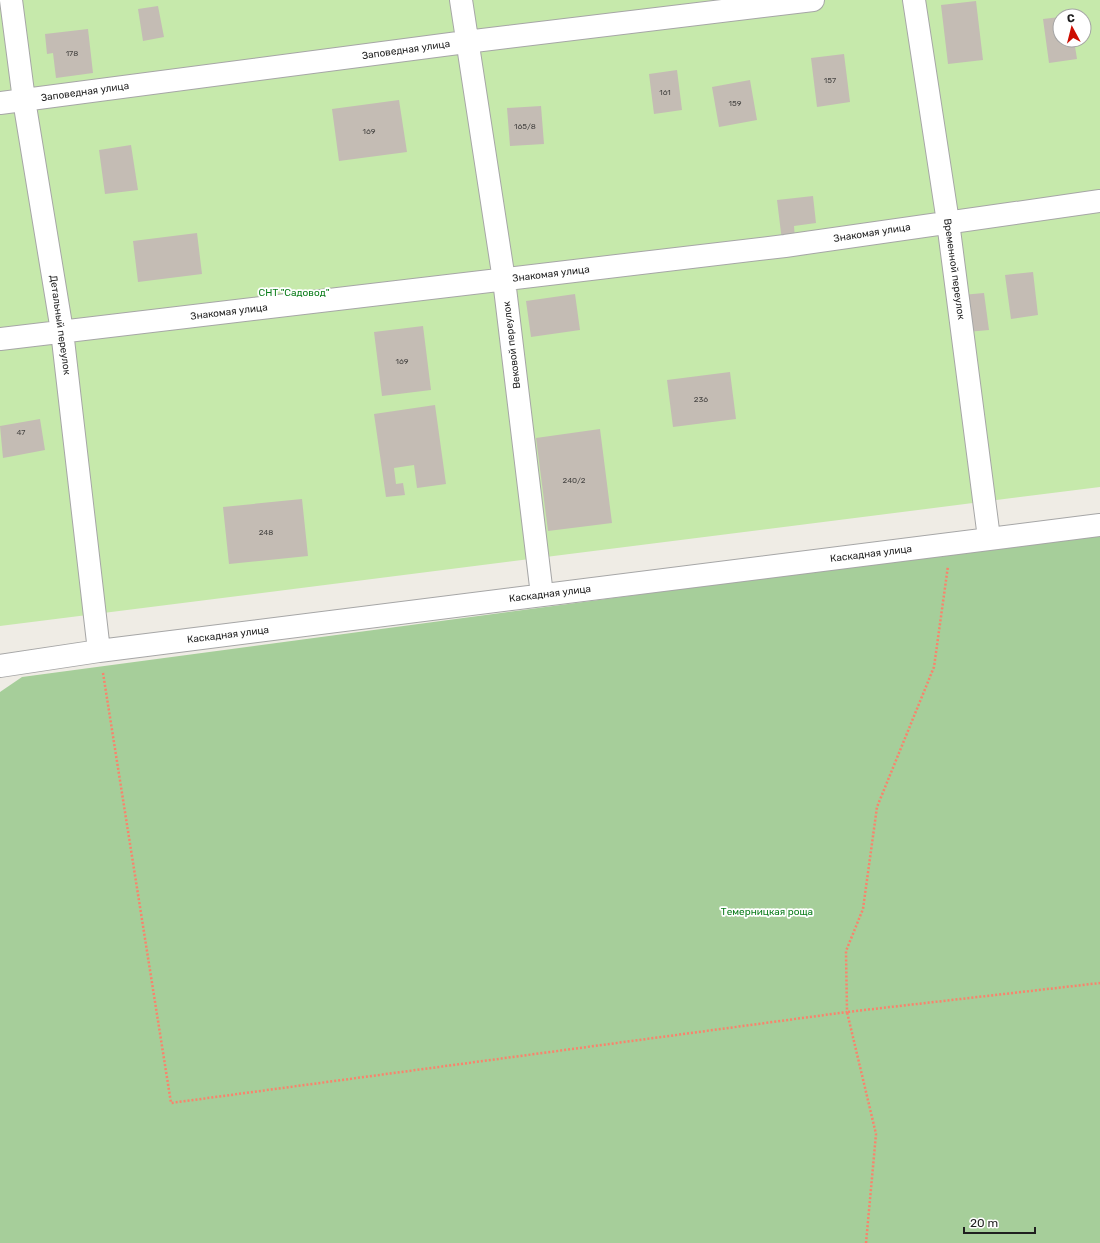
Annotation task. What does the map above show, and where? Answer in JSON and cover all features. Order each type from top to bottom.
[{"type":"street","name":"Детальный переулок","points":[[11,0],[24,100],[62,331],[99,651]]},
{"type":"street","name":"Вековой переулок","points":[[462,0],[466,42],[504,280],[542,595]]},
{"type":"street","name":"Заповедная улица","points":[[0,103],[466,42],[813,0]]},
{"type":"street","name":"Временной переулок","points":[[914,0],[948,222],[989,538]]},
{"type":"street","name":"Знакомая улица","points":[[0,339],[785,246],[1100,201]]},
{"type":"street","name":"Каскадная улица","points":[[0,666],[99,651],[1100,524]]},
{"type":"path","points":[[866,1243],[876,1134],[848,1012],[846,951],[863,909],[877,807],[934,667],[952,543]]},
{"type":"path","points":[[99,651],[171,1103],[848,1012],[1100,983]]},
{"type":"green space","name":"СНТ \"Садовод\"","points":[[0,0],[1100,0],[1100,487],[0,626]]},
{"type":"green space","name":"Темерницкая роща","points":[[1100,533],[1100,1243],[0,1243],[0,692],[22,677]]},
{"type":"building","points":[[976,1],[983,60],[948,64],[941,5]]},
{"type":"building","points":[[158,6],[164,37],[143,41],[138,9]]},
{"type":"building","points":[[1052,18],[1052,48],[1075,48],[1077,59],[1049,63],[1043,19]]},
{"type":"building","points":[[88,29],[93,73],[56,78],[53,53],[47,54],[45,34]]},
{"type":"building","points":[[844,54],[850,102],[817,107],[811,58]]},
{"type":"building","points":[[677,70],[682,110],[654,114],[649,74]]},
{"type":"building","points":[[750,80],[757,120],[719,127],[712,87]]},
{"type":"building","points":[[399,100],[407,152],[339,161],[332,109]]},
{"type":"building","points":[[541,106],[544,144],[510,146],[507,108]]},
{"type":"building","points":[[131,145],[138,190],[105,194],[99,150]]},
{"type":"building","points":[[813,196],[816,223],[794,226],[795,239],[782,241],[777,200]]},
{"type":"building","points":[[197,233],[202,274],[138,282],[133,241]]},
{"type":"building","points":[[1033,272],[1038,315],[1011,319],[1005,275]]},
{"type":"building","points":[[984,293],[989,330],[967,332],[962,295]]},
{"type":"building","points":[[575,294],[580,330],[531,337],[526,301]]},
{"type":"building","points":[[423,326],[431,390],[382,396],[374,332]]},
{"type":"building","points":[[730,372],[736,419],[673,427],[667,380]]},
{"type":"building","points":[[435,405],[446,484],[417,488],[414,465],[394,468],[396,484],[403,483],[405,495],[386,497],[374,414]]},
{"type":"building","points":[[40,419],[45,450],[3,458],[0,426]]},
{"type":"building","points":[[600,429],[612,523],[548,531],[536,438]]},
{"type":"building","points":[[302,499],[308,556],[229,564],[223,507]]}]
